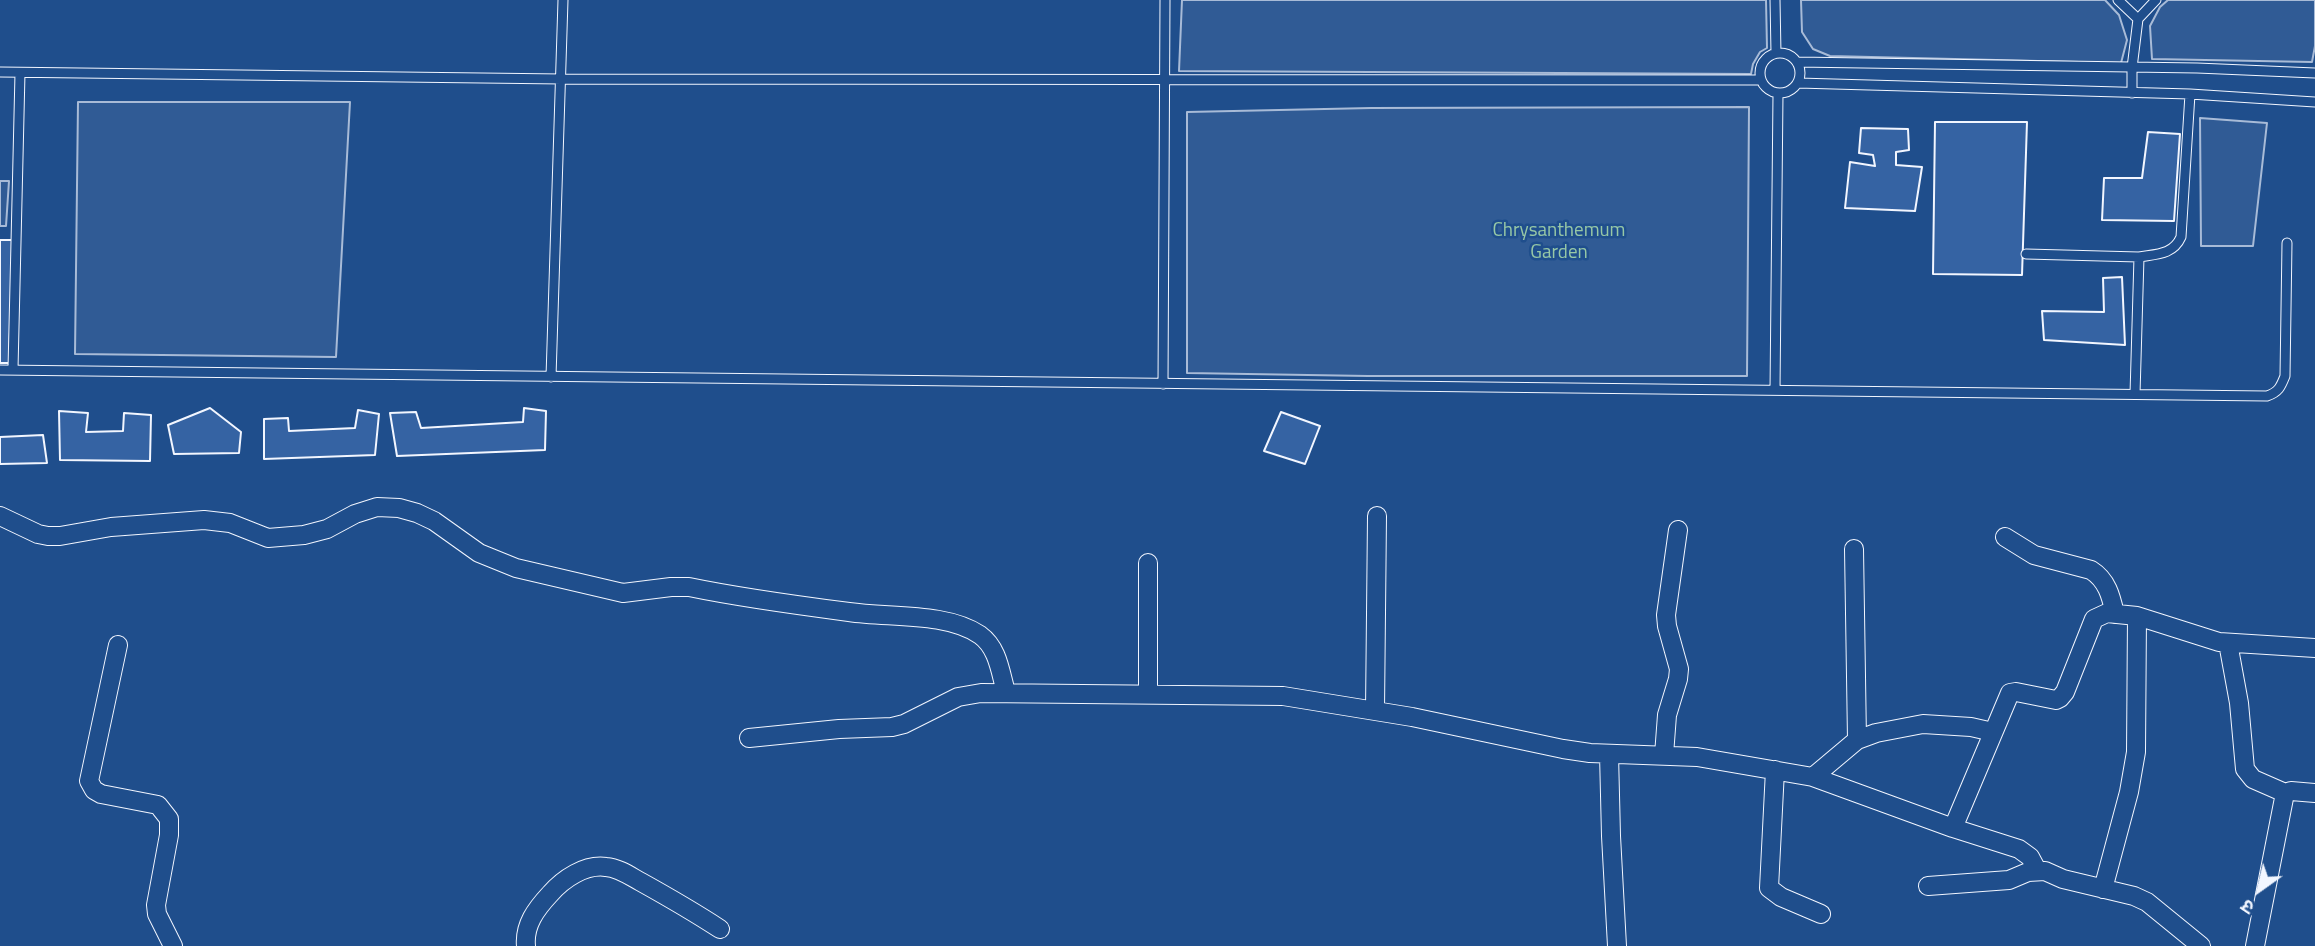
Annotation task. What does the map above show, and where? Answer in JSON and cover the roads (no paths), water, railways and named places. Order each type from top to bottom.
[{"type":"street","points":[[0,516],[48,536],[111,527],[204,520],[230,523],[268,538],[304,535],[327,529],[355,514],[377,508],[399,508],[434,521],[479,553],[516,569],[623,593],[689,587],[850,612],[947,621],[964,626],[994,647],[1006,692]]},
{"type":"street","points":[[1375,710],[1377,516]]},
{"type":"street","points":[[1664,755],[1667,715],[1679,669],[1667,625],[1678,530]]},
{"type":"street","points":[[2005,537],[2034,555],[2098,574],[2108,588],[2115,614]]},
{"type":"street","points":[[1854,550],[1857,740]]},
{"type":"street","points":[[1147,563],[1148,694]]},
{"type":"street","points":[[1953,828],[2010,693],[2056,700],[2063,696],[2094,619],[2099,615],[2137,616],[2204,639],[2228,643],[2315,648]]},
{"type":"street","points":[[2103,889],[2129,792],[2136,752],[2137,616]]},
{"type":"street","points":[[2228,643],[2239,703],[2245,769],[2253,779],[2285,793]]},
{"type":"street","points":[[118,645],[89,781],[94,790],[101,794],[158,805],[169,819],[169,835],[156,905],[157,914],[173,946]]},
{"type":"street","points":[[749,738],[892,727],[904,724],[958,697],[1006,692],[1283,696],[1375,710],[1563,749],[1609,754],[1697,757],[1813,776],[2025,852],[2037,870]]},
{"type":"street","points":[[1813,776],[1857,740],[1876,733],[1923,724],[1972,727],[1993,732]]},
{"type":"street","points":[[1609,754],[1617,946]]},
{"type":"street","points":[[1775,770],[1769,888],[1781,897],[1821,914]]},
{"type":"street","points":[[2285,793],[2291,790],[2315,793]]},
{"type":"street","points":[[2255,946],[2285,793]]},
{"type":"street","points":[[526,946],[527,929],[540,904],[572,875],[591,868],[605,867],[621,871],[684,905],[720,929]]},
{"type":"street","points":[[1927,886],[2009,880],[2037,870],[2134,896],[2147,902],[2202,946]]},
{"type":"lane","points":[[551,377],[563,0]]},
{"type":"lane","points":[[1163,384],[1165,0]]},
{"type":"lane","points":[[1775,0],[1776,53]]},
{"type":"lane","points":[[2118,0],[2138,19]]},
{"type":"lane","points":[[2132,93],[2138,19],[2156,0]]},
{"type":"lane","points":[[1797,62],[1800,74],[1798,83],[1790,91],[1778,94],[1766,88],[1760,80],[1762,63],[1776,53],[1786,54],[1797,62],[2315,73]]},
{"type":"lane","points":[[0,72],[562,79],[1760,80]]},
{"type":"lane","points":[[13,369],[20,73]]},
{"type":"lane","points":[[1798,83],[2190,94],[2315,102]]},
{"type":"lane","points":[[1775,390],[1778,94]]},
{"type":"lane","points":[[2026,254],[2139,257],[2167,252],[2178,243],[2181,237],[2190,94]]},
{"type":"lane","points":[[0,370],[2257,396],[2276,393],[2285,376],[2287,243]]},
{"type":"lane","points":[[2135,394],[2139,257]]},
{"type":"park label","name":"Chrysanthemum Garden","points":[[1559,242]]}]
